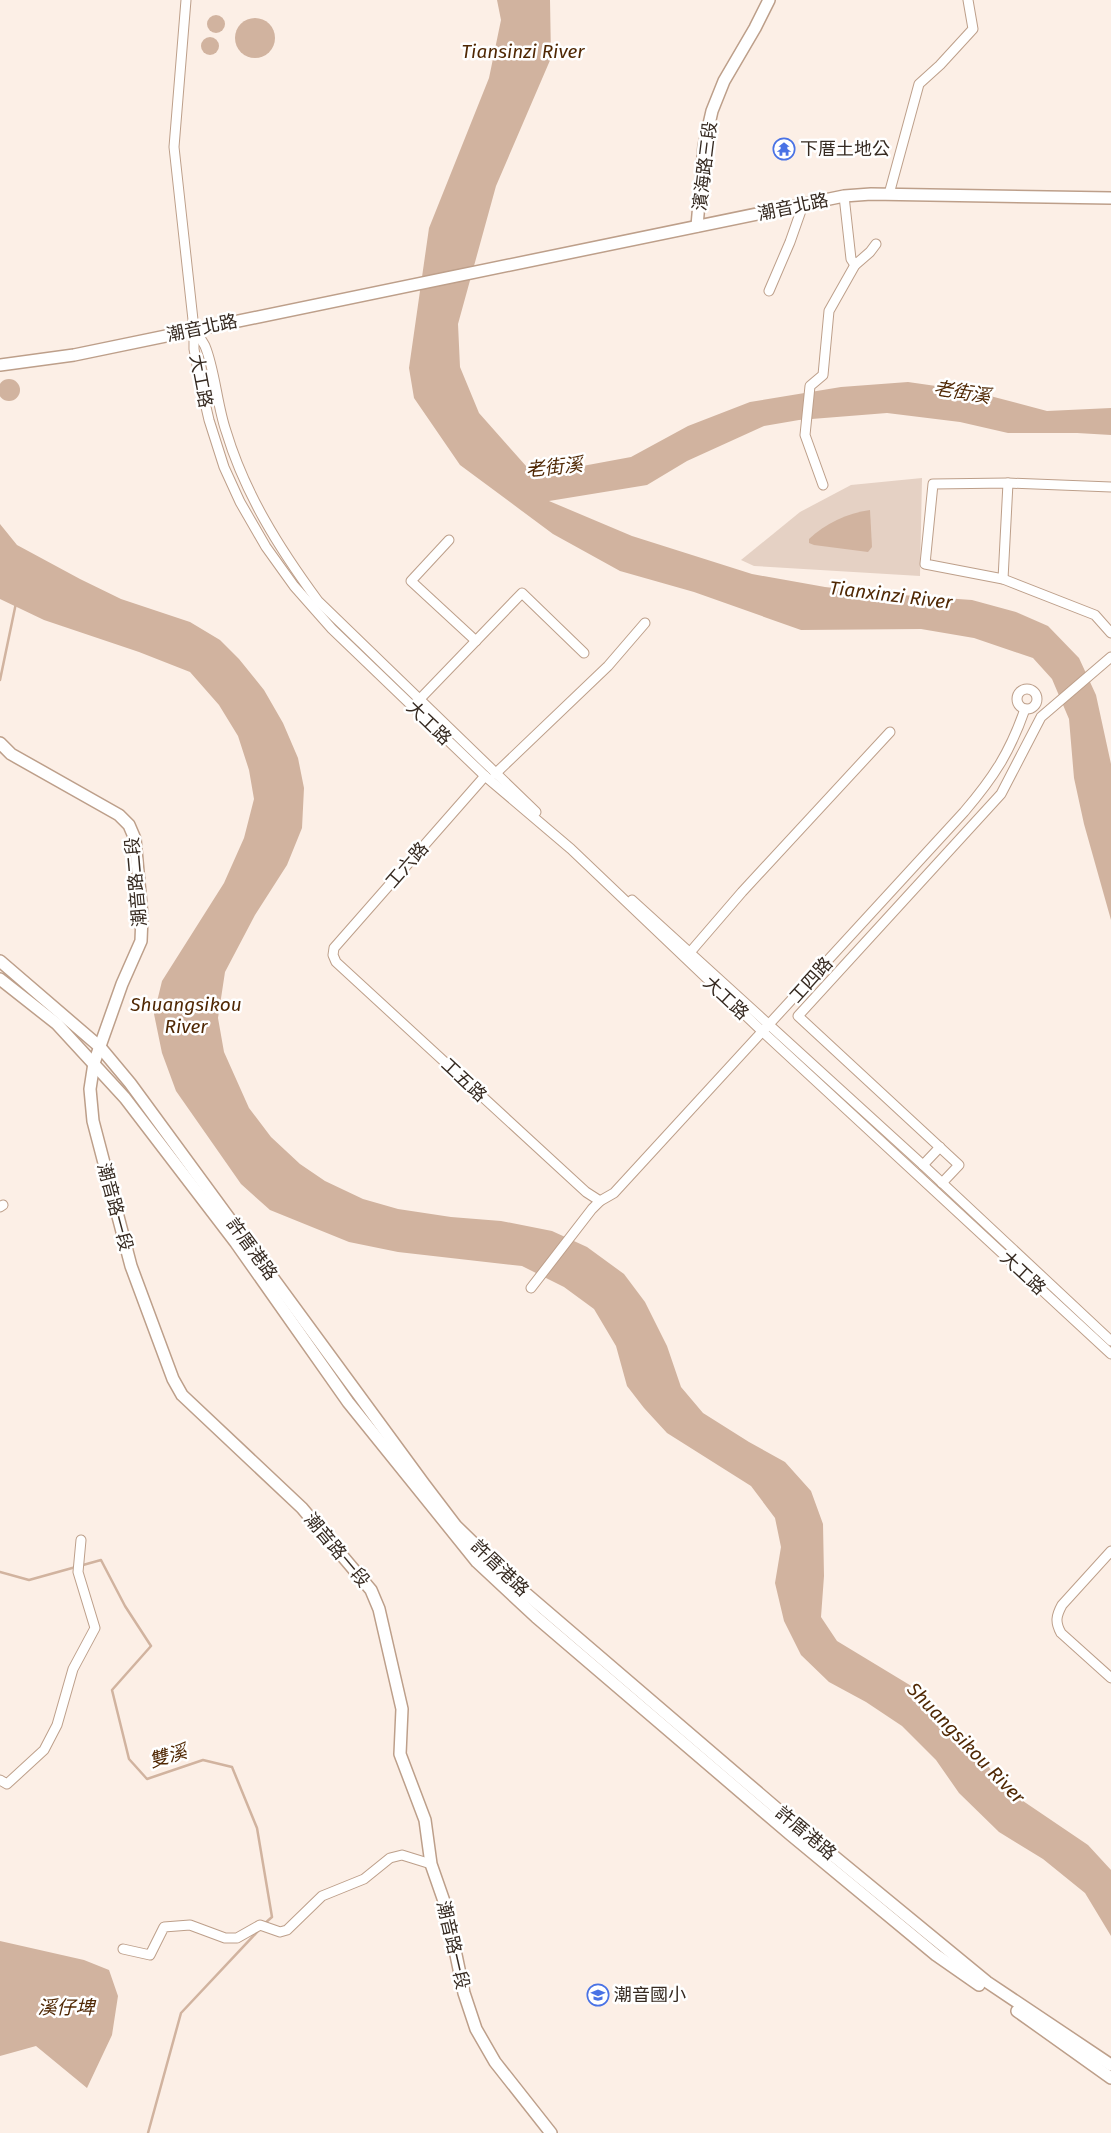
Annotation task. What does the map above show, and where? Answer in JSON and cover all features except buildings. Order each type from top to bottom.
[{"type":"street","points":[[186,0],[174,147],[194,329]]},
{"type":"street","name":"濱海路三段","points":[[698,226],[704,146],[712,111],[724,81],[756,28],[769,0]]},
{"type":"street","points":[[889,194],[919,84],[940,65],[973,29],[968,0]]},
{"type":"street","name":"潮音北路","points":[[0,365],[74,355],[844,196],[889,194],[1111,198]]},
{"type":"street","points":[[844,196],[852,259],[855,265]]},
{"type":"street","points":[[769,291],[790,242],[803,205]]},
{"type":"street","points":[[823,485],[805,435],[810,386],[823,375],[829,311],[855,265],[876,244]]},
{"type":"street","name":"大工路","points":[[194,329],[204,345],[225,429],[241,476],[276,541],[318,601],[495,774],[687,956]]},
{"type":"street","name":"大工路","points":[[194,329],[194,348],[209,420],[224,467],[240,502],[266,547],[294,586],[332,629],[485,776],[571,849],[687,956],[1111,1354]]},
{"type":"street","points":[[1003,579],[1008,483]]},
{"type":"street","points":[[1111,487],[1008,483],[933,484],[925,564],[1003,579],[1096,615],[1111,633]]},
{"type":"street","points":[[449,540],[411,581],[476,641]]},
{"type":"street","points":[[413,707],[522,593],[584,652]]},
{"type":"street","points":[[495,774],[608,666],[645,623]]},
{"type":"street","points":[[942,1183],[959,1165],[798,1016],[1001,794],[1041,717],[1111,658]]},
{"type":"street","name":"工四路","points":[[533,1286],[600,1201],[614,1193],[990,782],[1017,731],[1025,709]]},
{"type":"street","points":[[687,956],[742,892],[890,732]]},
{"type":"street","name":"潮音路二段","points":[[0,743],[11,754],[119,815],[129,824],[135,839],[142,916],[141,941],[122,984],[97,1055]]},
{"type":"street","name":"工六路","points":[[333,955],[334,948],[485,776]]},
{"type":"street","name":"工五路","points":[[333,955],[336,962],[586,1192],[600,1201]]},
{"type":"street","name":"許厝港路","points":[[0,962],[97,1055],[125,1098],[230,1235],[348,1402],[439,1510],[477,1562],[529,1611],[708,1758],[936,1955],[1111,2065]]},
{"type":"street","name":"許厝港路","points":[[0,978],[130,1083],[424,1484],[439,1510]]},
{"type":"street","name":"大工路","points":[[766,1029],[923,1165],[1111,1341]]},
{"type":"street","name":"潮音路一段","points":[[97,1055],[90,1088],[92,1121],[131,1266],[174,1379],[182,1395],[302,1508],[371,1590],[379,1610],[402,1709],[400,1754],[425,1820],[431,1864],[446,1907],[464,1993],[476,2029],[495,2062],[550,2133]]},
{"type":"street","points":[[923,1165],[940,1148]]},
{"type":"street","points":[[0,1780],[6,1784],[44,1750],[58,1725],[73,1669],[95,1628],[78,1572],[81,1540]]},
{"type":"street","points":[[1111,1551],[1062,1605],[1057,1615],[1056,1624],[1061,1634],[1111,1678]]},
{"type":"street","points":[[123,1949],[150,1955],[164,1927],[190,1924],[225,1938],[237,1938],[260,1924],[280,1932],[287,1930],[322,1896],[364,1879],[390,1858],[402,1855],[431,1864]]},
{"type":"street","name":"許厝港路","points":[[1003,1997],[1111,2078]]},
{"type":"shaded area","points":[[922,478],[920,576],[754,566],[741,560],[800,512],[851,485]]},
{"type":"water","points":[[497,0],[550,0],[551,58],[496,186],[458,324],[460,367],[479,413],[534,475],[631,457],[688,426],[750,402],[841,387],[908,382],[971,391],[1047,411],[1111,408],[1111,435],[1008,433],[960,422],[887,413],[799,420],[764,426],[687,461],[647,485],[549,501],[632,536],[752,574],[825,587],[972,600],[1016,612],[1048,626],[1079,658],[1096,695],[1111,764],[1111,920],[1084,824],[1074,778],[1069,719],[1052,679],[1033,658],[974,638],[921,629],[801,630],[694,592],[620,571],[553,534],[460,465],[414,398],[409,368],[429,228],[489,78],[501,20]]},
{"type":"water","points":[[212,15],[220,15],[225,20],[223,31],[212,33],[207,28],[207,20]]},
{"type":"water","points":[[251,18],[259,18],[266,21],[272,27],[275,38],[272,49],[266,55],[259,58],[251,58],[244,55],[238,49],[235,42],[235,34],[238,27],[244,21]]},
{"type":"water","points":[[206,37],[214,37],[219,42],[217,53],[206,55],[201,50],[201,42]]},
{"type":"water","points":[[9,379],[19,386],[20,390],[13,400],[9,401],[-1,394],[-2,390],[5,380]]},
{"type":"water","points":[[870,510],[872,547],[868,552],[809,543],[809,539],[829,524],[853,514]]},
{"type":"water","name":"Shuangsikou River","points":[[0,524],[17,545],[80,579],[121,599],[190,622],[220,640],[239,659],[264,690],[283,723],[298,758],[304,788],[302,828],[287,865],[255,915],[225,972],[218,1018],[224,1052],[249,1108],[271,1137],[300,1164],[325,1181],[363,1199],[398,1209],[451,1217],[501,1221],[552,1231],[587,1247],[624,1274],[645,1302],[667,1346],[681,1387],[703,1413],[785,1462],[811,1491],[823,1524],[824,1576],[821,1617],[837,1641],[913,1687],[945,1715],[981,1756],[1004,1788],[1088,1845],[1111,1870],[1111,1936],[1085,1893],[1043,1859],[999,1832],[959,1793],[936,1760],[902,1726],[866,1702],[829,1682],[801,1655],[784,1621],[775,1583],[781,1547],[775,1518],[751,1486],[667,1433],[644,1408],[627,1386],[616,1346],[594,1309],[564,1287],[522,1266],[398,1252],[349,1242],[270,1210],[241,1184],[176,1091],[162,1053],[154,1014],[162,981],[224,883],[244,838],[254,799],[249,770],[238,736],[219,705],[190,672],[139,652],[44,620],[0,599]]},
{"type":"water","name":"溪仔埤","points":[[0,1941],[84,1960],[109,1970],[118,1996],[112,2035],[87,2088],[36,2046],[0,2056]]},
{"type":"waterway","name":"雙溪","points":[[0,680],[16,603]]},
{"type":"waterway","name":"雙溪","points":[[0,1572],[29,1580],[101,1560],[125,1606],[151,1646],[112,1690],[129,1759],[147,1779],[203,1760],[232,1767],[257,1828],[272,1917],[264,1924]]},
{"type":"waterway","name":"雙溪","points":[[148,2133],[181,2013],[259,1930]]},
{"type":"place","name":"下厝土地公","points":[[784,149]]},
{"type":"place","name":"潮音國小","points":[[598,1995]]},
{"type":"water label","name":"Tiansinzi River","points":[[523,51]]},
{"type":"water label","name":"老街溪","points":[[962,392]]},
{"type":"water label","name":"老街溪","points":[[554,467]]},
{"type":"water label","name":"Tianxinzi River","points":[[891,595]]}]
